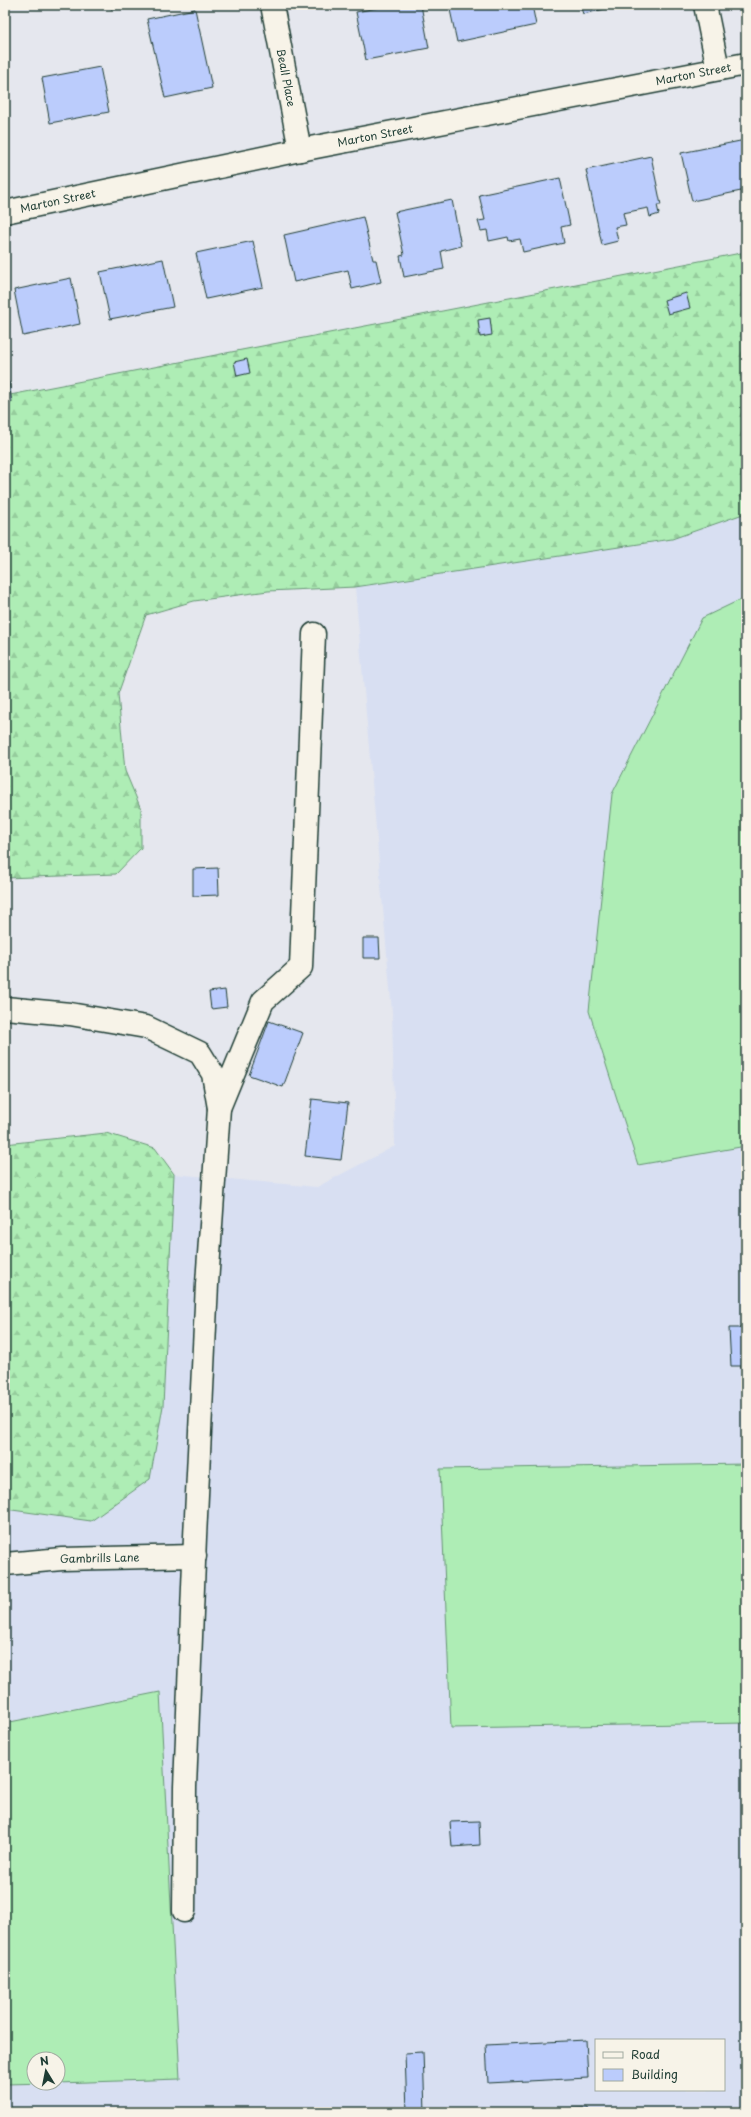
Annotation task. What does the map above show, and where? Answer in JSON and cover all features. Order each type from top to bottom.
[{"type":"street","name":"Beall Place","points":[[272,5],[300,150]]},
{"type":"street","points":[[705,5],[718,70]]},
{"type":"street","name":"Marton Street","points":[[5,212],[300,150],[746,64]]},
{"type":"street","points":[[219,1108],[263,1001],[301,967],[314,634]]},
{"type":"street","points":[[5,1008],[70,1014],[146,1027],[200,1053],[213,1074],[219,1108],[207,1284],[195,1556],[185,1787],[184,1911]]},
{"type":"street","name":"Gambrills Lane","points":[[5,1564],[62,1559],[195,1556]]},
{"type":"shaded area","points":[[746,513],[746,2112],[5,2112],[5,1509],[91,1521],[163,1406],[174,1174],[317,1187],[395,1146],[392,1012],[355,587],[672,539]]},
{"type":"green space","points":[[746,252],[746,513],[672,539],[355,587],[268,591],[194,601],[146,615],[118,694],[125,771],[141,809],[141,848],[116,874],[5,878],[5,396]]},
{"type":"green space","points":[[746,597],[746,1146],[638,1165],[589,1011],[612,794],[702,618]]},
{"type":"green space","points":[[106,1133],[155,1148],[174,1174],[163,1406],[150,1479],[91,1521],[5,1509],[5,1144]]},
{"type":"green space","points":[[746,1464],[746,1723],[451,1728],[440,1469]]},
{"type":"green space","points":[[160,1692],[180,2079],[66,2083],[66,2051],[26,2051],[26,2084],[5,2084],[5,1723]]},
{"type":"building","points":[[110,5],[130,5],[111,9]]},
{"type":"building","points":[[392,5],[421,5],[429,48],[366,60],[356,12]]},
{"type":"building","points":[[449,5],[532,5],[536,25],[457,42]]},
{"type":"building","points":[[580,5],[623,5],[583,14]]},
{"type":"building","points":[[195,9],[212,88],[165,98],[147,19]]},
{"type":"building","points":[[100,67],[109,112],[50,123],[42,78]]},
{"type":"building","points":[[745,140],[746,190],[692,201],[681,153]]},
{"type":"building","points":[[651,156],[661,205],[657,205],[659,214],[650,217],[648,208],[623,213],[626,225],[615,227],[618,241],[602,245],[586,170]]},
{"type":"building","points":[[560,178],[570,225],[561,227],[564,243],[523,252],[520,239],[509,241],[508,237],[489,241],[487,230],[481,231],[478,221],[485,220],[479,195]]},
{"type":"building","points":[[452,200],[461,246],[441,251],[444,269],[404,277],[400,256],[404,255],[395,212]]},
{"type":"building","points":[[363,217],[373,260],[376,260],[381,282],[352,289],[348,270],[294,282],[284,235]]},
{"type":"building","points":[[253,241],[263,287],[206,299],[196,253]]},
{"type":"building","points":[[163,259],[173,307],[110,319],[100,272]]},
{"type":"building","points":[[71,278],[80,324],[23,336],[14,290]]},
{"type":"building","points":[[686,293],[690,308],[668,314],[664,300]]},
{"type":"building","points":[[490,318],[492,335],[480,337],[478,320]]},
{"type":"building","points":[[247,359],[250,373],[237,376],[234,362]]},
{"type":"building","points":[[9,382],[12,402],[5,403],[5,383]]},
{"type":"building","points":[[218,868],[219,895],[193,896],[193,869]]},
{"type":"building","points":[[363,938],[379,938],[380,958],[363,958]]},
{"type":"building","points":[[225,990],[227,1007],[211,1009],[209,992]]},
{"type":"building","points":[[269,1021],[303,1033],[283,1087],[249,1075]]},
{"type":"building","points":[[312,1099],[348,1103],[341,1160],[305,1156]]},
{"type":"building","points":[[729,1328],[746,1328],[746,1366],[731,1366]]},
{"type":"building","points":[[479,1821],[480,1845],[452,1847],[450,1822]]},
{"type":"building","points":[[586,2040],[588,2078],[488,2083],[486,2045]]},
{"type":"building","points":[[423,2052],[425,2112],[407,2112],[405,2053]]},
{"type":"building","points":[[588,2108],[589,2112],[487,2112],[487,2110]]}]
